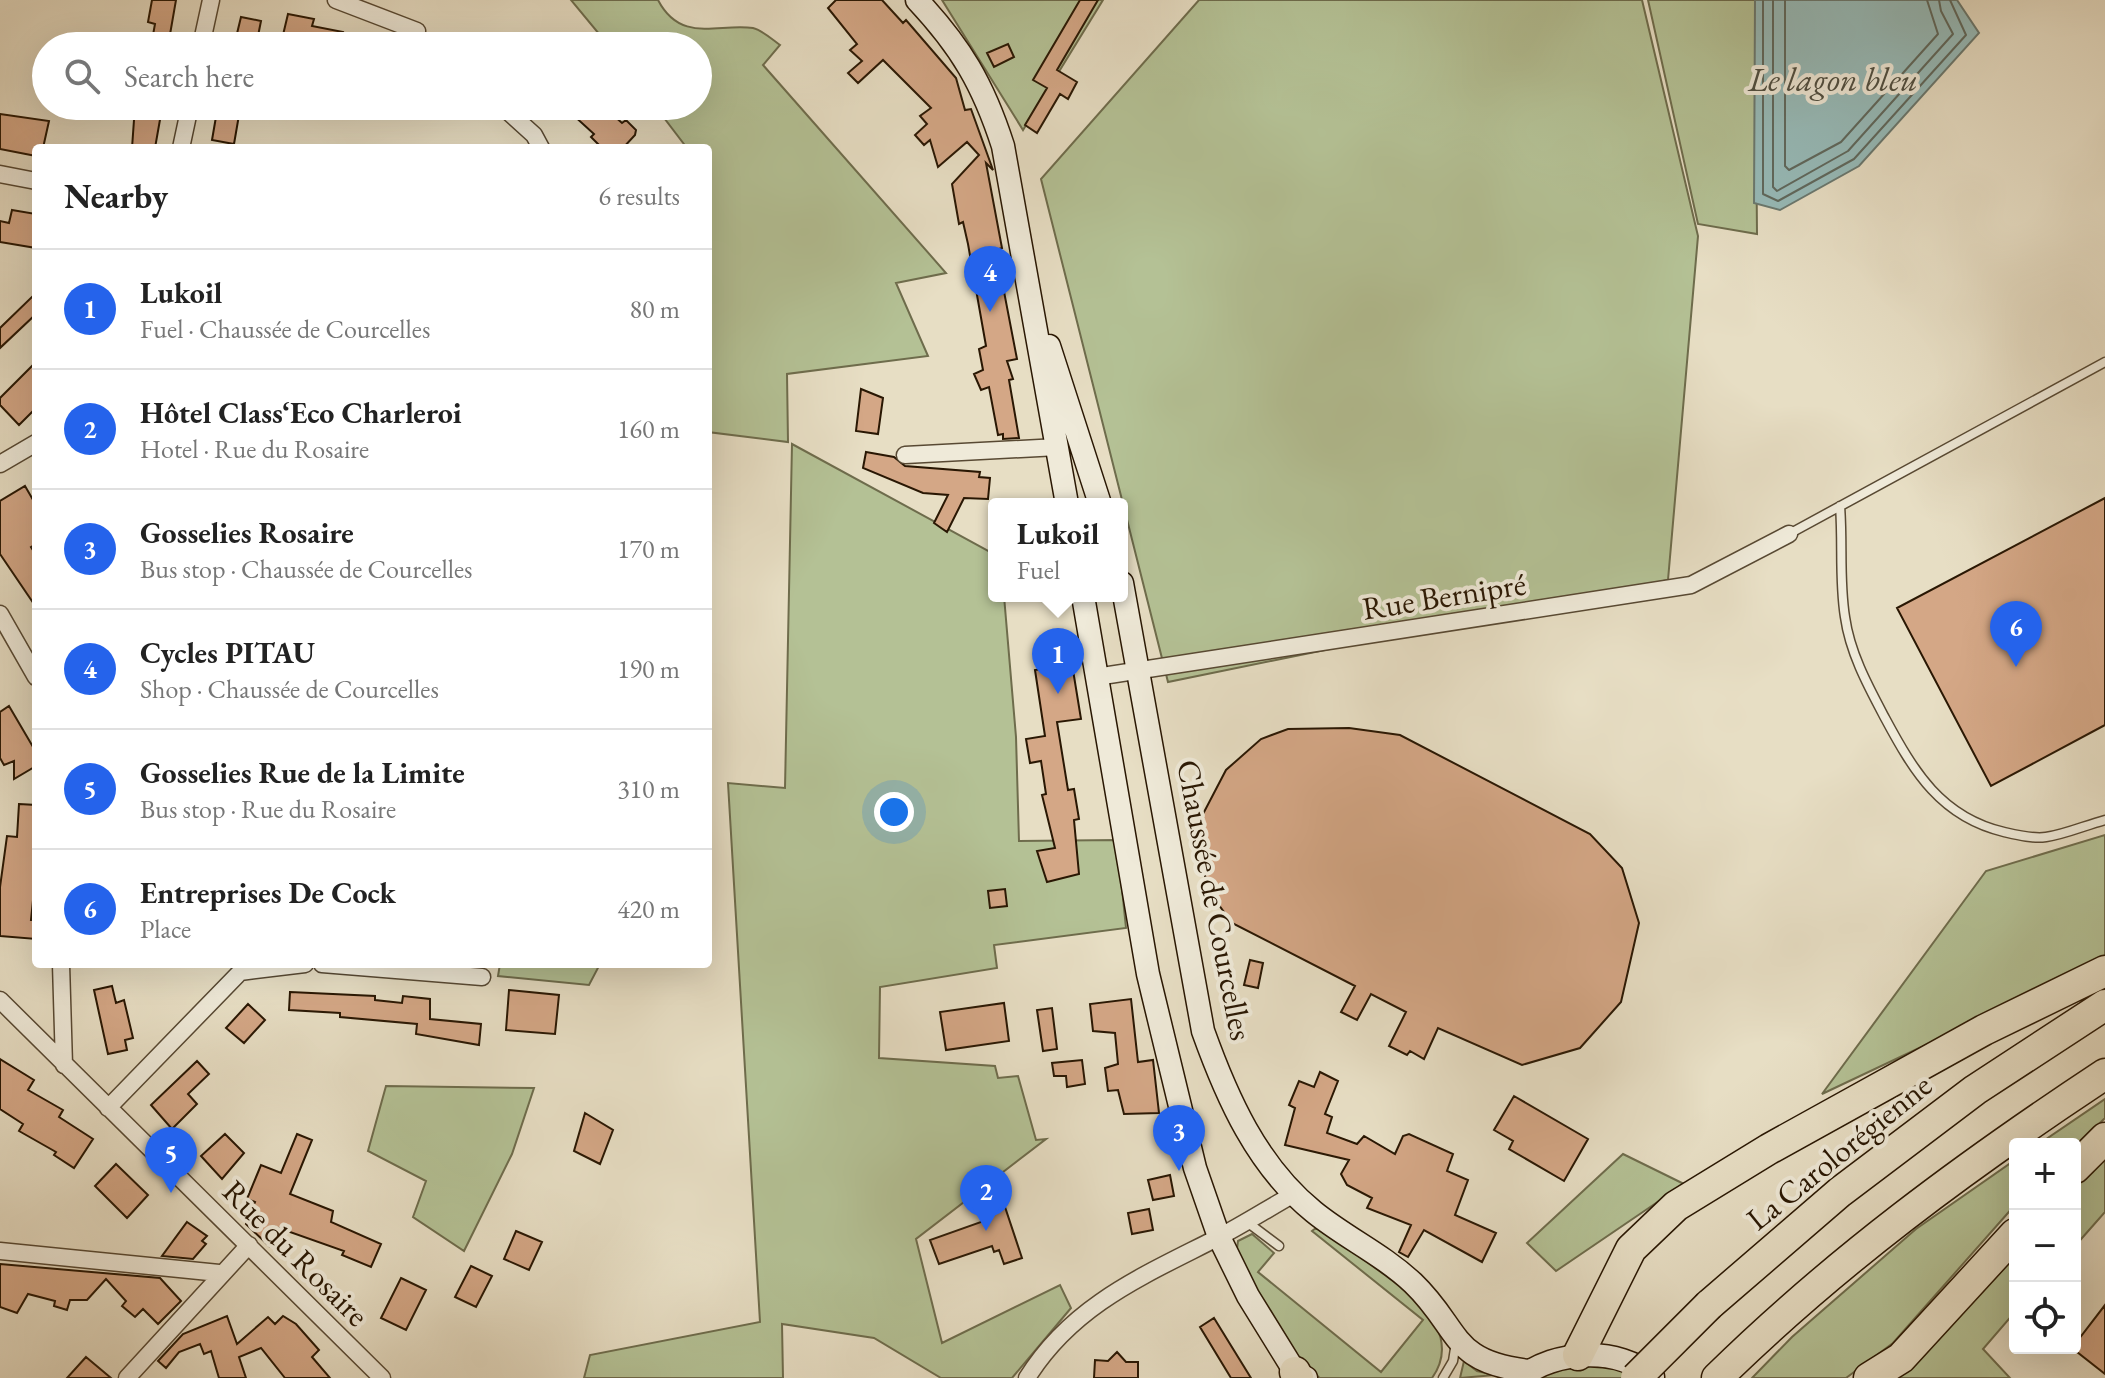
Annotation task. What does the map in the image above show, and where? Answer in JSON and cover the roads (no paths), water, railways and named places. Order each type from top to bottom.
[{"type":"highway","points":[[1578,1355],[1631,1249],[1676,1206],[1769,1149],[1984,1030],[2105,971]]},
{"type":"highway","name":"La Carolorégienne","points":[[1636,1378],[1709,1305],[1840,1192],[1975,1090],[2105,1005]]},
{"type":"highway","points":[[1717,1378],[1873,1238],[2006,1139],[2105,1074]]},
{"type":"highway","points":[[2081,1162],[2105,1138]]},
{"type":"highway","points":[[1869,1378],[1896,1368],[2009,1241]]},
{"type":"main road","points":[[917,0],[955,43],[988,99],[1003,146],[1027,268],[1098,498]]},
{"type":"main road","points":[[1027,268],[1030,306],[1066,498]]},
{"type":"main road","points":[[1058,447],[1083,449]]},
{"type":"main road","points":[[1084,602],[1148,974],[1195,1168],[1219,1237],[1248,1296],[1300,1376]]},
{"type":"main road","name":"Chaussée de Courcelles","points":[[1126,602],[1203,1031],[1226,1095],[1258,1148],[1294,1194],[1329,1223],[1379,1253],[1416,1286],[1457,1339],[1486,1363],[1525,1374]]},
{"type":"main road","points":[[1525,1374],[1578,1355],[1611,1357],[1645,1369],[1654,1378]]},
{"type":"street","points":[[204,32],[211,0]]},
{"type":"street","points":[[336,0],[417,31]]},
{"type":"street","points":[[182,144],[187,120]]},
{"type":"street","points":[[517,120],[539,144]]},
{"type":"street","points":[[0,174],[32,180]]},
{"type":"street","points":[[0,464],[32,445]]},
{"type":"street","points":[[905,455],[1058,447]]},
{"type":"street","name":"Rue Bernipré","points":[[1096,677],[1691,585],[1789,534]]},
{"type":"street","points":[[0,614],[32,670]]},
{"type":"street","points":[[61,968],[64,1065]]},
{"type":"street","points":[[108,1108],[244,968]]},
{"type":"street","points":[[371,968],[482,977]]},
{"type":"street","name":"Rue du Rosaire","points":[[0,1000],[382,1378]]},
{"type":"street","points":[[1027,1378],[1065,1329],[1099,1300],[1153,1267],[1219,1237],[1294,1194]]},
{"type":"street","points":[[127,1378],[219,1273],[249,1245]]},
{"type":"street","points":[[0,1251],[219,1273]]},
{"type":"lane","points":[[1789,534],[2105,362]]},
{"type":"lane","points":[[1840,506],[1845,616],[1853,647],[1866,682],[1897,741],[1931,792],[1951,811],[2018,835],[2045,837],[2105,820]]},
{"type":"lane","points":[[1247,1221],[1279,1246]]},
{"type":"lane","points":[[1443,1378],[1453,1361],[1457,1339]]},
{"type":"water","name":"Le lagon bleu","points":[[1755,0],[1957,0],[1979,33],[1859,166],[1780,210],[1754,203]]},
{"type":"place","name":"Cycles PITAU","points":[[990,312]]},
{"type":"place","name":"Entreprises De Cock","points":[[2016,667]]},
{"type":"place","name":"Lukoil","points":[[1058,694]]},
{"type":"place","name":"Gosselies Rosaire","points":[[1179,1171]]},
{"type":"place","name":"Gosselies Rue de la Limite","points":[[171,1193]]},
{"type":"place","name":"Hôtel Class‘Eco Charleroi","points":[[986,1231]]}]
